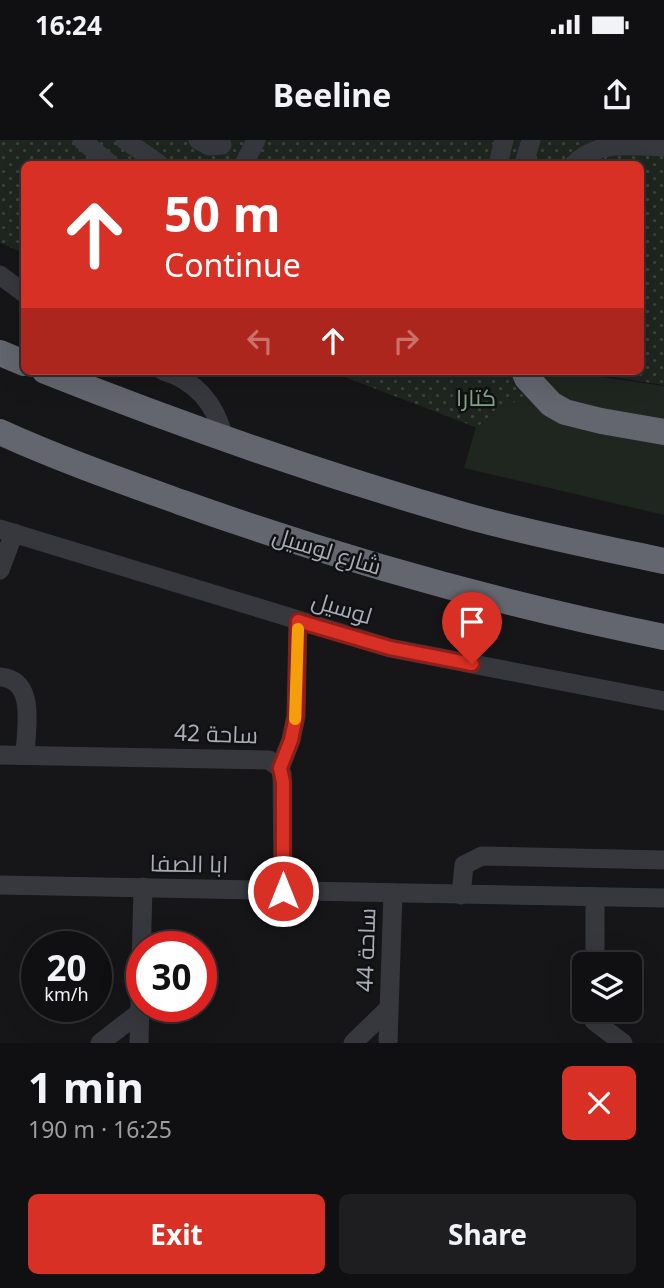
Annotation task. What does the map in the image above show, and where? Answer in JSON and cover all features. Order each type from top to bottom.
[{"type":"highway","points":[[0,353],[21,362]]},
{"type":"highway","points":[[56,375],[224,438],[372,488],[469,516],[664,561]]},
{"type":"highway","points":[[526,375],[551,404],[565,412],[579,417],[664,432]]},
{"type":"highway","name":"شارع لوسيل","points":[[3,434],[252,527],[410,576],[491,598],[664,636]]},
{"type":"street","points":[[82,140],[106,161]]},
{"type":"street","points":[[125,140],[155,161]]},
{"type":"street","points":[[198,140],[209,146],[222,145]]},
{"type":"street","points":[[246,161],[256,140]]},
{"type":"street","points":[[499,161],[504,140]]},
{"type":"street","points":[[525,161],[531,140]]},
{"type":"street","points":[[578,161],[594,149],[664,147]]},
{"type":"street","points":[[0,275],[21,291]]},
{"type":"street","points":[[174,375],[185,379],[205,396],[218,416],[224,438]]},
{"type":"street","name":"لوسيل","points":[[0,570],[7,531],[390,648],[664,701]]},
{"type":"street","points":[[280,768],[291,740],[296,716],[298,621]]},
{"type":"street","points":[[0,677],[17,682],[26,697],[25,755]]},
{"type":"street","name":"ساحة 42","points":[[0,755],[269,760],[280,768],[283,782],[283,891]]},
{"type":"street","points":[[461,895],[464,865],[482,856],[664,860]]},
{"type":"street","name":"ابا الصفا","points":[[0,885],[664,898]]},
{"type":"street","points":[[143,931],[144,887]]},
{"type":"street","name":"ساحة 44","points":[[388,1043],[393,893]]},
{"type":"street","points":[[595,897],[595,952]]},
{"type":"street","name":"ساحة 44","points":[[353,1043],[388,1009]]},
{"type":"street","points":[[100,1043],[127,1022]]},
{"type":"street","points":[[139,1043],[140,1022]]},
{"type":"street","points":[[593,1043],[594,1022]]},
{"type":"street","points":[[602,1022],[624,1043]]},
{"type":"green space","points":[[0,140],[664,140],[664,385],[600,375],[644,375],[644,161],[21,161],[21,252],[0,243]]},
{"type":"green space","name":"كتارا","points":[[339,375],[555,375],[478,428]]},
{"type":"green space","points":[[555,375],[588,375],[664,386],[664,515],[464,468],[476,427]]},
{"type":"slow traffic","points":[[295,719],[298,629]]},
{"type":"route","points":[[283,891],[283,782],[280,768],[291,740],[296,716],[298,621],[390,648],[472,664]]}]
